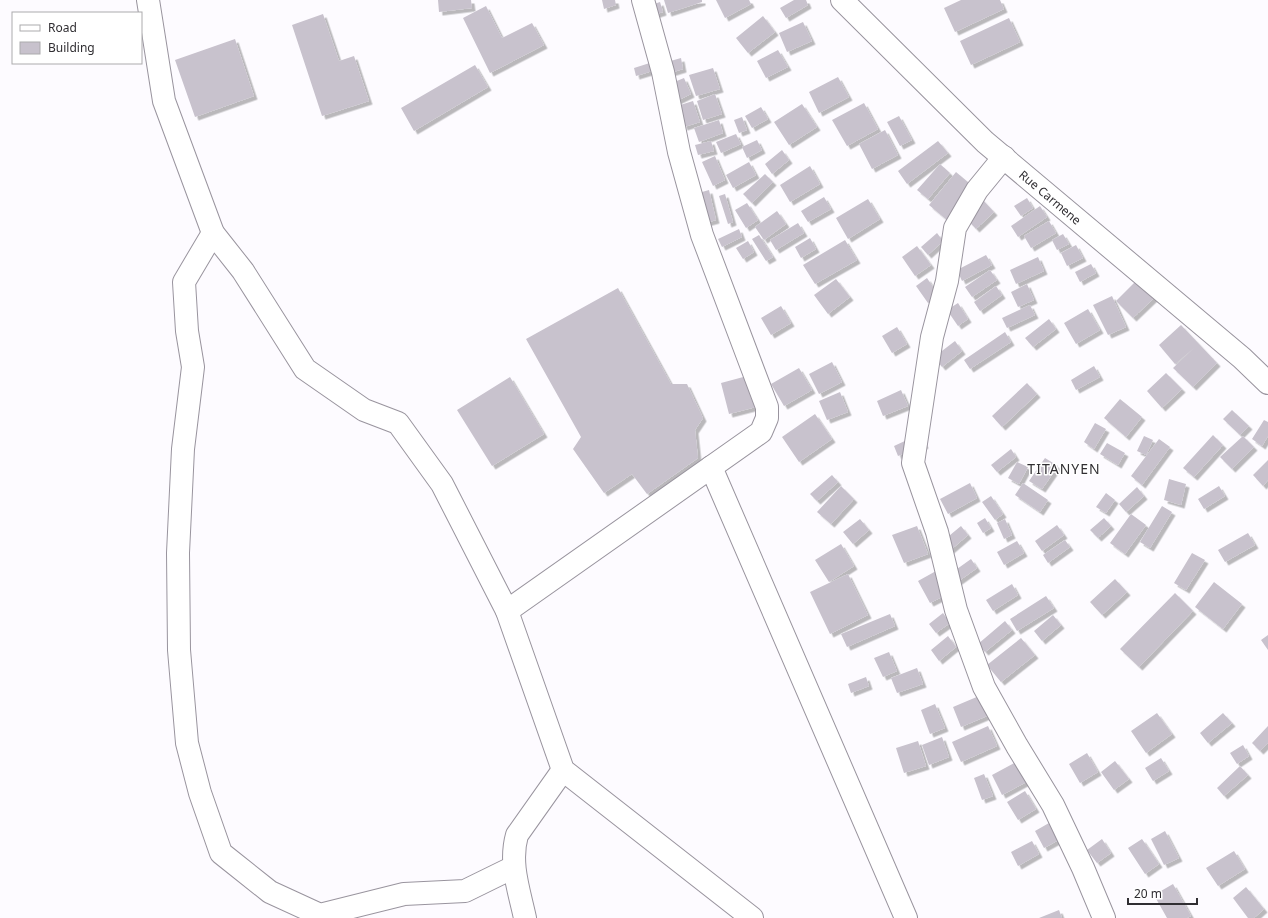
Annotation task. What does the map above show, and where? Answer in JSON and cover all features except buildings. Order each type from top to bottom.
[{"type":"street","points":[[148,0],[164,101],[213,233],[243,271],[305,369],[364,410],[398,423],[442,484],[507,611],[563,770],[752,918]]},
{"type":"street","points":[[507,611],[761,432],[767,418],[767,407],[702,235],[679,152],[663,72],[643,0]]},
{"type":"street","name":"Rue Carmene","points":[[842,0],[979,136],[1224,342],[1268,383]]},
{"type":"street","points":[[1004,158],[977,190],[955,228],[947,281],[932,337],[913,463],[937,532],[956,610],[984,687],[1017,746],[1053,805],[1104,918]]},
{"type":"street","points":[[213,233],[184,282],[187,331],[192,367],[183,449],[178,552],[179,650],[187,743],[200,793],[221,853],[270,892],[320,915],[404,894],[464,891],[514,867]]},
{"type":"street","points":[[711,467],[906,918]]},
{"type":"street","points":[[525,918],[514,867],[514,847],[517,835],[563,770]]},
{"type":"district","name":"TITANYEN","points":[[1064,468]]}]
